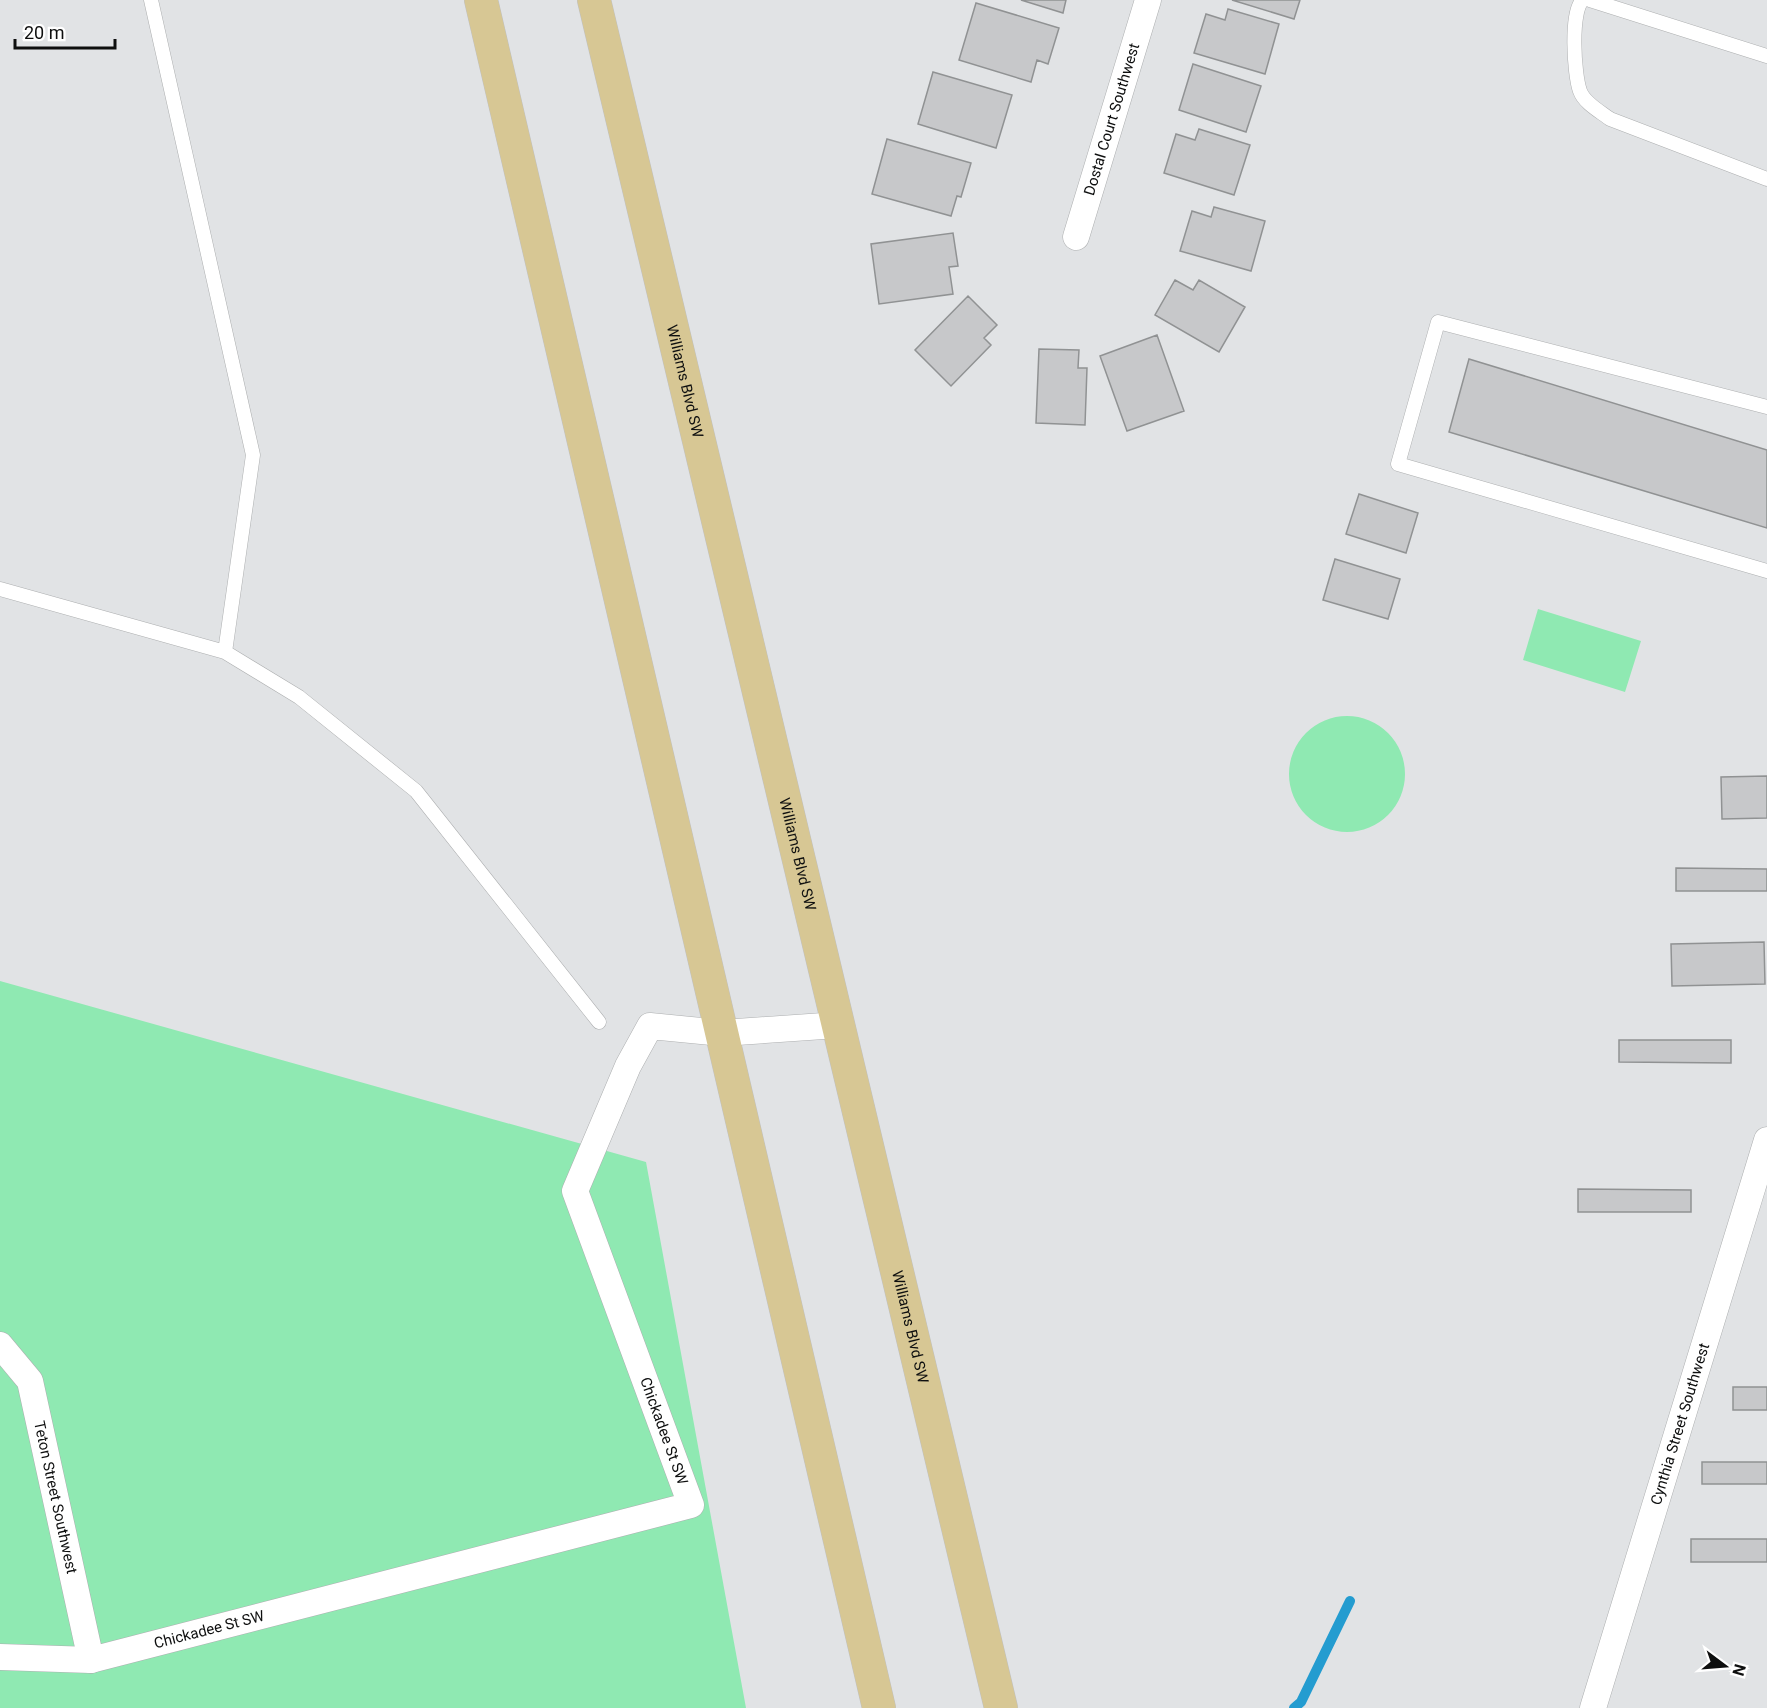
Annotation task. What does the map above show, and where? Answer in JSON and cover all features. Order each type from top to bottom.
[{"type":"main road","points":[[481,0],[879,1708]]},
{"type":"main road","name":"Williams Blvd SW","points":[[594,0],[1001,1708]]},
{"type":"street","name":"Dostal Court Southwest","points":[[1076,237],[1148,0]]},
{"type":"street","name":"Chickadee St SW","points":[[91,1660],[691,1505],[575,1191],[628,1066],[650,1026],[722,1033],[838,1025]]},
{"type":"street","name":"Cynthia Street Southwest","points":[[1593,1708],[1767,1140]]},
{"type":"street","name":"Teton Street Southwest","points":[[0,1345],[30,1381],[91,1660]]},
{"type":"street","points":[[0,1658],[91,1660]]},
{"type":"lane","points":[[151,0],[253,455],[225,652]]},
{"type":"lane","points":[[1583,0],[1574,19],[1580,92],[1592,106],[1610,119],[1767,179]]},
{"type":"lane","points":[[1590,0],[1767,56]]},
{"type":"lane","points":[[1767,407],[1438,322],[1398,464],[1767,571]]},
{"type":"lane","points":[[0,589],[225,652],[299,697],[416,791],[599,1022]]},
{"type":"green space","points":[[1538,609],[1641,641],[1625,692],[1523,660]]},
{"type":"green space","points":[[1347,716],[1369,720],[1388,733],[1401,752],[1405,774],[1401,796],[1388,815],[1369,828],[1347,832],[1325,828],[1306,815],[1293,796],[1289,774],[1293,752],[1306,733],[1325,720]]},
{"type":"green space","points":[[0,981],[646,1162],[746,1708],[0,1708]]},
{"type":"building","points":[[1021,0],[1066,0],[1063,13]]},
{"type":"building","points":[[1232,0],[1300,0],[1294,19]]},
{"type":"building","points":[[976,3],[1059,28],[1048,64],[1037,60],[1031,82],[959,60]]},
{"type":"building","points":[[1228,9],[1279,24],[1265,74],[1194,53],[1206,14],[1225,20]]},
{"type":"building","points":[[1193,64],[1261,86],[1246,132],[1179,110]]},
{"type":"building","points":[[933,72],[1012,95],[996,148],[918,124]]},
{"type":"building","points":[[1199,129],[1250,145],[1234,195],[1164,173],[1176,134],[1195,140]]},
{"type":"building","points":[[887,139],[971,163],[961,197],[957,196],[951,216],[872,194]]},
{"type":"building","points":[[1214,207],[1265,221],[1251,271],[1180,251],[1192,211],[1211,217]]},
{"type":"building","points":[[953,233],[958,266],[949,267],[953,294],[879,304],[871,244]]},
{"type":"building","points":[[1175,280],[1193,290],[1199,280],[1245,307],[1219,352],[1155,315]]},
{"type":"building","points":[[968,296],[997,325],[984,338],[991,345],[951,386],[915,350]]},
{"type":"building","points":[[1157,335],[1184,411],[1127,431],[1100,356]]},
{"type":"building","points":[[1039,349],[1079,350],[1078,368],[1087,368],[1085,425],[1036,423]]},
{"type":"building","points":[[1469,359],[1767,450],[1767,528],[1449,432]]},
{"type":"building","points":[[1359,494],[1418,513],[1406,553],[1346,534]]},
{"type":"building","points":[[1335,559],[1400,579],[1388,619],[1323,600]]},
{"type":"building","points":[[1767,776],[1767,818],[1722,819],[1721,777]]},
{"type":"building","points":[[1676,868],[1767,869],[1767,891],[1676,891]]},
{"type":"building","points":[[1764,942],[1765,984],[1672,986],[1671,944]]},
{"type":"building","points":[[1619,1040],[1731,1040],[1731,1063],[1619,1062]]},
{"type":"building","points":[[1578,1189],[1691,1190],[1691,1212],[1578,1212]]},
{"type":"building","points":[[1733,1387],[1767,1387],[1767,1410],[1733,1410]]},
{"type":"building","points":[[1702,1462],[1767,1462],[1767,1484],[1702,1484]]},
{"type":"building","points":[[1691,1539],[1767,1539],[1767,1562],[1691,1562]]},
{"type":"waterway","points":[[1294,1708],[1301,1702],[1350,1601]]}]
